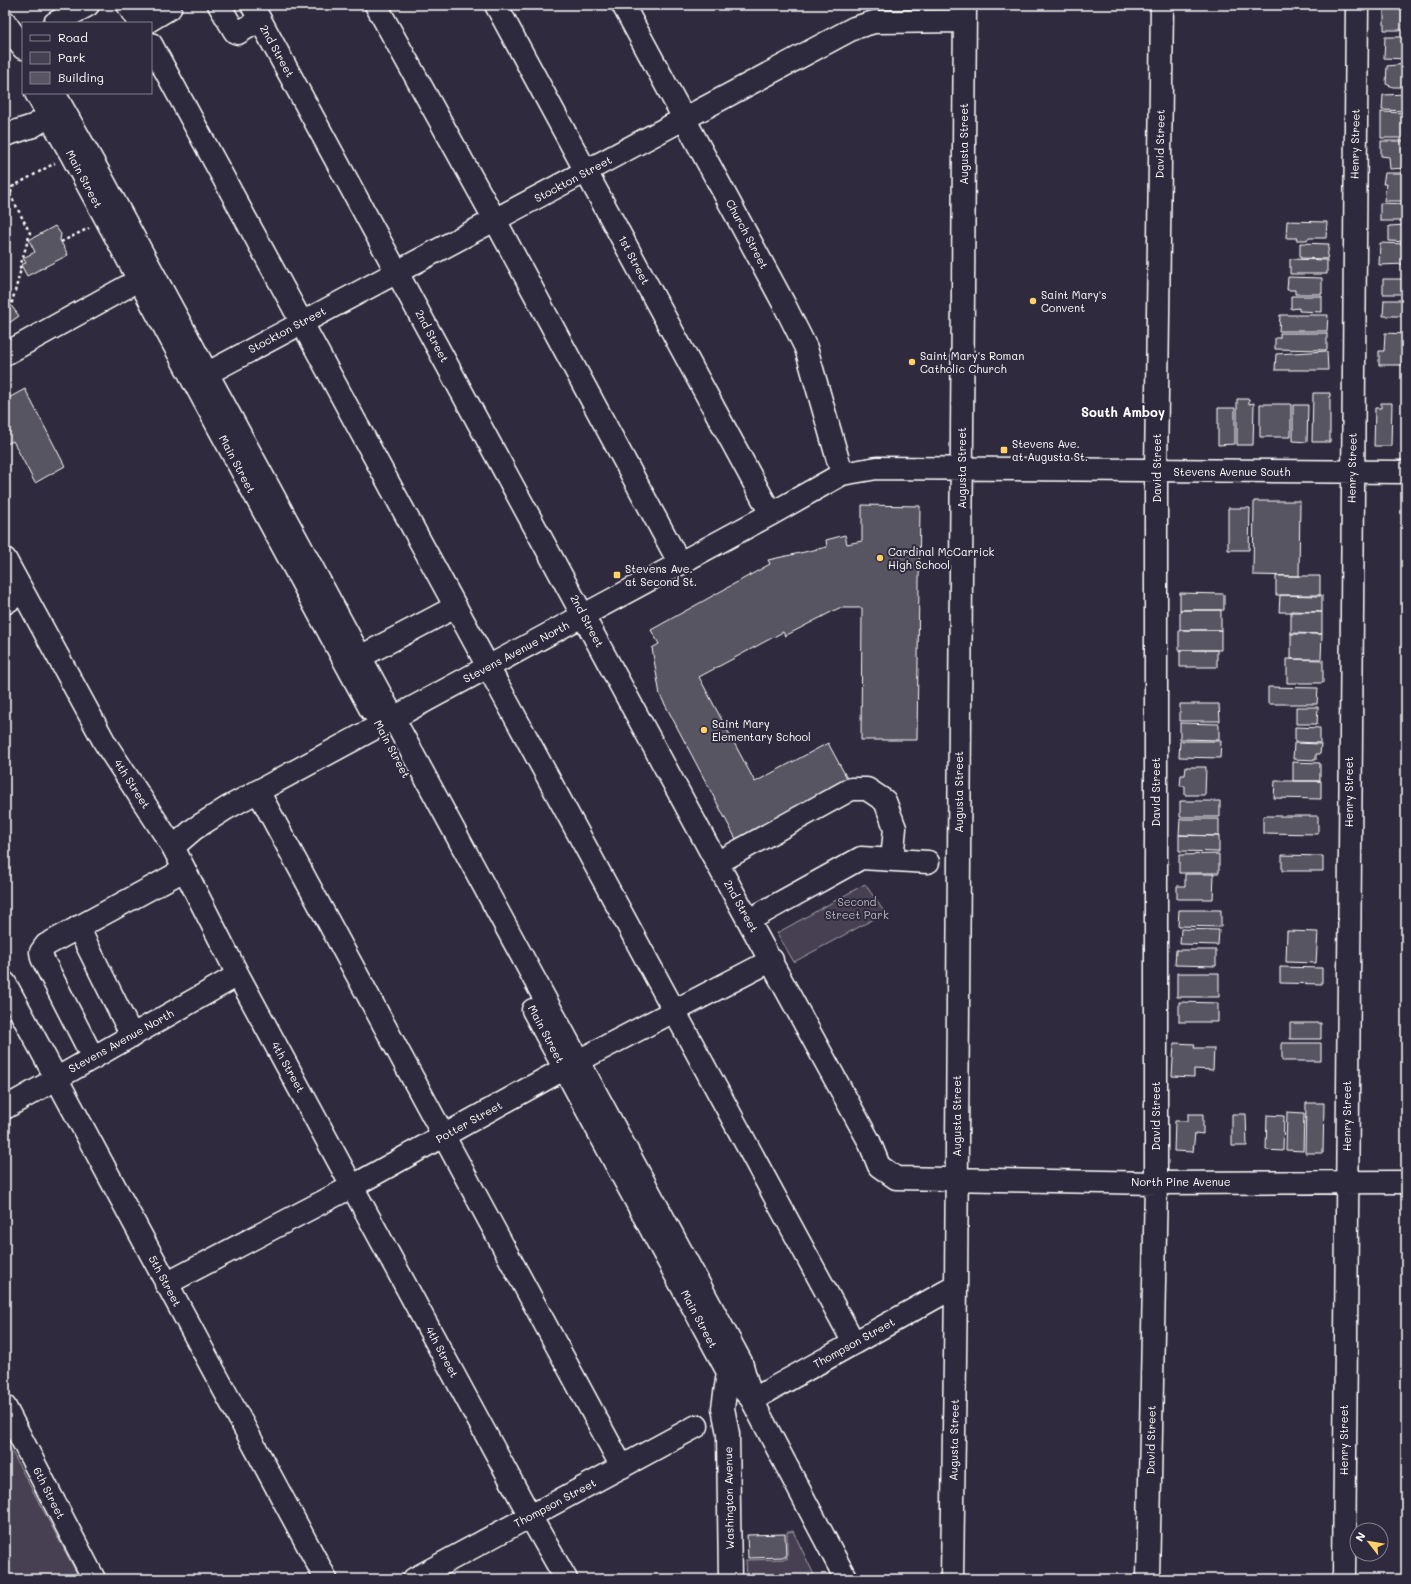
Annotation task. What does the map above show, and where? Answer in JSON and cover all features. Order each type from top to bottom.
[{"type":"street","points":[[56,22],[88,5]]},
{"type":"street","points":[[128,5],[139,22]]},
{"type":"street","points":[[219,5],[234,32],[238,33],[256,13]]},
{"type":"street","points":[[376,5],[495,220],[680,564]]},
{"type":"street","name":"1st Street","points":[[496,5],[771,514]]},
{"type":"street","name":"Church Street","points":[[623,5],[685,118],[806,348],[842,474]]},
{"type":"street","name":"David Street","points":[[1148,1579],[1156,1182],[1156,471],[1162,5]]},
{"type":"street","name":"Henry Street","points":[[1344,1579],[1356,5]]},
{"type":"street","points":[[147,22],[172,6]]},
{"type":"street","name":"2nd Street","points":[[256,13],[398,271],[717,863],[772,960],[869,1141],[879,1166],[896,1178],[957,1180]]},
{"type":"street","name":"Stockton Street","points":[[200,378],[302,322],[854,28],[874,14],[965,13]]},
{"type":"street","name":"Augusta Street","points":[[952,1579],[957,1180],[965,13]]},
{"type":"street","points":[[5,22],[21,43],[22,54]]},
{"type":"street","points":[[152,46],[455,607],[537,754],[673,1011],[854,1343]]},
{"type":"street","name":"Main Street","points":[[37,94],[71,154],[139,280],[200,378],[360,657],[386,722]]},
{"type":"street","name":"Main Street","points":[[55,94],[99,173],[200,378],[571,1065],[728,1372],[752,1400]]},
{"type":"street","points":[[5,135],[33,126],[49,116]]},
{"type":"street","points":[[5,354],[139,280]]},
{"type":"street","name":"Stevens Avenue North","points":[[173,847],[194,829],[258,791],[680,564],[842,474],[877,468],[962,469]]},
{"type":"street","name":"Stevens Avenue South","points":[[962,469],[1352,473],[1406,472]]},
{"type":"street","name":"4th Street","points":[[5,559],[14,597],[173,847],[238,975],[530,1516],[566,1579]]},
{"type":"street","points":[[360,657],[455,607]]},
{"type":"street","points":[[717,863],[851,790],[866,789],[885,801],[895,828],[892,860]]},
{"type":"street","points":[[258,791],[445,1135],[622,1467]]},
{"type":"street","points":[[749,920],[861,858],[928,862]]},
{"type":"street","points":[[93,1058],[42,958],[41,952],[46,945],[184,870]]},
{"type":"street","points":[[78,927],[132,1036]]},
{"type":"street","name":"Potter Street","points":[[166,1284],[352,1186],[571,1065],[772,960]]},
{"type":"street","name":"Stevens Avenue North","points":[[5,1108],[238,975]]},
{"type":"street","name":"5th Street","points":[[5,983],[326,1579]]},
{"type":"street","name":"Main Street","points":[[571,1065],[741,1362],[752,1400],[846,1579]]},
{"type":"street","name":"North Pine Avenue","points":[[957,1180],[1406,1182]]},
{"type":"street","name":"Thompson Street","points":[[752,1400],[956,1286]]},
{"type":"street","points":[[728,1372],[723,1408],[728,1434]]},
{"type":"street","name":"Washington Avenue","points":[[730,1579],[728,1434],[752,1400]]},
{"type":"street","name":"6th Street","points":[[5,1407],[94,1579]]},
{"type":"street","name":"Thompson Street","points":[[414,1579],[697,1426]]},
{"type":"path","points":[[11,306],[30,233],[10,194],[12,188],[71,154]]},
{"type":"path","points":[[5,185],[12,188]]},
{"type":"path","points":[[5,194],[10,194]]},
{"type":"path","points":[[61,242],[87,229]]},
{"type":"green space","name":"Second Street Park","points":[[865,884],[885,913],[794,962],[777,933]]},
{"type":"green space","points":[[5,1439],[80,1579],[5,1579]]},
{"type":"green space","points":[[793,1531],[816,1579],[747,1579],[746,1560],[787,1559],[787,1532]]},
{"type":"building","points":[[1384,5],[1406,6],[1406,30],[1384,30]]},
{"type":"building","points":[[1385,37],[1406,37],[1406,59],[1384,58]]},
{"type":"building","points":[[1406,64],[1406,87],[1393,87],[1386,84],[1387,66]]},
{"type":"building","points":[[1406,94],[1406,111],[1382,110],[1383,95]]},
{"type":"building","points":[[1381,112],[1406,113],[1406,138],[1381,138]]},
{"type":"building","points":[[1381,141],[1406,141],[1406,168],[1390,169],[1389,157],[1381,156]]},
{"type":"building","points":[[1385,173],[1406,173],[1406,201],[1384,201],[1386,184],[1383,184]]},
{"type":"building","points":[[1380,203],[1406,204],[1406,221],[1380,221]]},
{"type":"building","points":[[1287,221],[1327,222],[1326,238],[1296,240],[1297,238],[1286,238]]},
{"type":"building","points":[[1406,225],[1406,242],[1389,241],[1389,226]]},
{"type":"building","points":[[55,226],[61,234],[60,240],[68,255],[27,276],[21,265],[26,263],[23,258],[35,252],[29,240]]},
{"type":"building","points":[[1300,243],[1329,244],[1327,259],[1300,258]]},
{"type":"building","points":[[1380,243],[1406,244],[1406,264],[1379,265]]},
{"type":"building","points":[[1290,259],[1327,260],[1327,274],[1290,274]]},
{"type":"building","points":[[1288,277],[1322,278],[1322,294],[1295,294],[1295,290],[1287,290]]},
{"type":"building","points":[[1383,279],[1406,279],[1406,294],[1383,294]]},
{"type":"building","points":[[1291,296],[1322,296],[1322,312],[1299,311],[1299,308],[1291,309]]},
{"type":"building","points":[[7,300],[19,316],[5,326],[5,302]]},
{"type":"building","points":[[1384,300],[1406,300],[1406,316],[1383,316]]},
{"type":"building","points":[[1280,315],[1328,315],[1327,331],[1279,331]]},
{"type":"building","points":[[1280,333],[1327,333],[1327,350],[1275,349],[1275,338],[1280,338]]},
{"type":"building","points":[[1385,333],[1406,334],[1406,365],[1379,365],[1379,351],[1384,351]]},
{"type":"building","points":[[1327,351],[1328,370],[1275,370],[1276,354]]},
{"type":"building","points":[[25,389],[65,466],[35,483],[13,441],[5,445],[5,400]]},
{"type":"building","points":[[1313,393],[1330,393],[1330,442],[1312,442]]},
{"type":"building","points":[[1237,399],[1249,399],[1249,404],[1254,403],[1253,445],[1237,445]]},
{"type":"building","points":[[1381,403],[1392,403],[1391,446],[1374,446],[1375,408],[1381,408]]},
{"type":"building","points":[[1260,404],[1291,404],[1291,437],[1260,437]]},
{"type":"building","points":[[1293,405],[1308,405],[1307,442],[1293,441]]},
{"type":"building","points":[[1218,408],[1235,408],[1235,444],[1218,445]]},
{"type":"building","points":[[1254,501],[1300,501],[1299,576],[1253,575]]},
{"type":"building","points":[[862,505],[920,506],[917,740],[861,740],[862,608],[839,608],[785,636],[783,632],[699,677],[755,782],[828,743],[848,780],[736,839],[660,695],[652,648],[659,644],[651,630],[770,564],[768,560],[827,547],[826,540],[845,535],[847,544],[862,541]]},
{"type":"building","points":[[1228,508],[1250,508],[1249,550],[1228,550]]},
{"type":"building","points":[[1276,576],[1320,576],[1320,596],[1276,595]]},
{"type":"building","points":[[1180,593],[1224,594],[1224,610],[1180,610]]},
{"type":"building","points":[[1280,595],[1322,595],[1322,612],[1279,612]]},
{"type":"building","points":[[1180,610],[1221,610],[1221,630],[1180,630]]},
{"type":"building","points":[[1291,611],[1322,612],[1322,634],[1291,634]]},
{"type":"building","points":[[1179,630],[1221,630],[1221,650],[1179,650]]},
{"type":"building","points":[[1291,633],[1322,634],[1321,659],[1291,659]]},
{"type":"building","points":[[1180,650],[1217,650],[1217,667],[1180,667]]},
{"type":"building","points":[[1287,659],[1323,660],[1323,683],[1287,683]]},
{"type":"building","points":[[1268,687],[1318,688],[1317,704],[1268,704]]},
{"type":"building","points":[[1180,704],[1219,704],[1220,721],[1180,721]]},
{"type":"building","points":[[1296,707],[1318,707],[1317,724],[1296,724]]},
{"type":"building","points":[[1180,723],[1219,724],[1219,740],[1180,739]]},
{"type":"building","points":[[1295,727],[1320,728],[1320,743],[1295,742]]},
{"type":"building","points":[[1180,741],[1221,741],[1220,758],[1179,757]]},
{"type":"building","points":[[1294,743],[1321,744],[1320,754],[1316,754],[1316,760],[1293,759]]},
{"type":"building","points":[[1293,762],[1320,763],[1320,781],[1293,781]]},
{"type":"building","points":[[1186,767],[1206,767],[1205,795],[1185,795],[1185,786],[1180,786],[1181,775],[1185,775]]},
{"type":"building","points":[[1275,781],[1321,781],[1321,799],[1274,798]]},
{"type":"building","points":[[1180,801],[1220,801],[1220,817],[1180,817]]},
{"type":"building","points":[[1263,816],[1318,816],[1318,834],[1263,833]]},
{"type":"building","points":[[1180,819],[1219,819],[1219,836],[1179,835]]},
{"type":"building","points":[[1179,835],[1219,836],[1219,852],[1179,851]]},
{"type":"building","points":[[1219,854],[1219,873],[1179,873],[1179,855]]},
{"type":"building","points":[[1282,855],[1323,856],[1323,871],[1282,871]]},
{"type":"building","points":[[1185,874],[1214,874],[1213,899],[1177,899],[1177,886],[1185,886]]},
{"type":"building","points":[[1179,910],[1221,910],[1221,927],[1178,926]]},
{"type":"building","points":[[1181,929],[1219,930],[1218,945],[1180,944]]},
{"type":"building","points":[[1287,931],[1318,932],[1316,963],[1286,962]]},
{"type":"building","points":[[1176,950],[1216,950],[1216,966],[1175,965]]},
{"type":"building","points":[[1280,967],[1322,968],[1322,984],[1280,983]]},
{"type":"building","points":[[1177,973],[1219,973],[1219,997],[1177,997]]},
{"type":"building","points":[[1179,1002],[1218,1003],[1218,1022],[1179,1022]]},
{"type":"building","points":[[1290,1023],[1321,1023],[1321,1039],[1290,1039]]},
{"type":"building","points":[[1174,1043],[1195,1044],[1194,1048],[1214,1048],[1213,1070],[1194,1069],[1194,1077],[1172,1076]]},
{"type":"building","points":[[1282,1043],[1321,1043],[1321,1061],[1282,1061]]},
{"type":"building","points":[[1306,1103],[1324,1103],[1323,1153],[1305,1153]]},
{"type":"building","points":[[1287,1112],[1304,1113],[1303,1151],[1286,1150]]},
{"type":"building","points":[[1188,1114],[1203,1114],[1203,1134],[1195,1133],[1193,1152],[1174,1151],[1175,1121],[1188,1121]]},
{"type":"building","points":[[1232,1114],[1246,1114],[1247,1146],[1232,1146]]},
{"type":"building","points":[[1267,1115],[1284,1116],[1283,1151],[1266,1150]]},
{"type":"building","points":[[785,1534],[786,1557],[748,1558],[747,1535]]},
{"type":"place","name":"Saint Mary's Convent","points":[[1033,301]]},
{"type":"place","name":"Saint Mary's Roman Catholic Church","points":[[912,362]]},
{"type":"place","name":"Stevens Ave. at Augusta St.","points":[[1004,450]]},
{"type":"place","name":"Cardinal McCarrick High School","points":[[880,558]]},
{"type":"place","name":"Stevens Ave. at Second St.","points":[[617,575]]},
{"type":"place","name":"Saint Mary Elementary School","points":[[704,730]]},
{"type":"district","name":"South Amboy","points":[[1123,412]]}]
